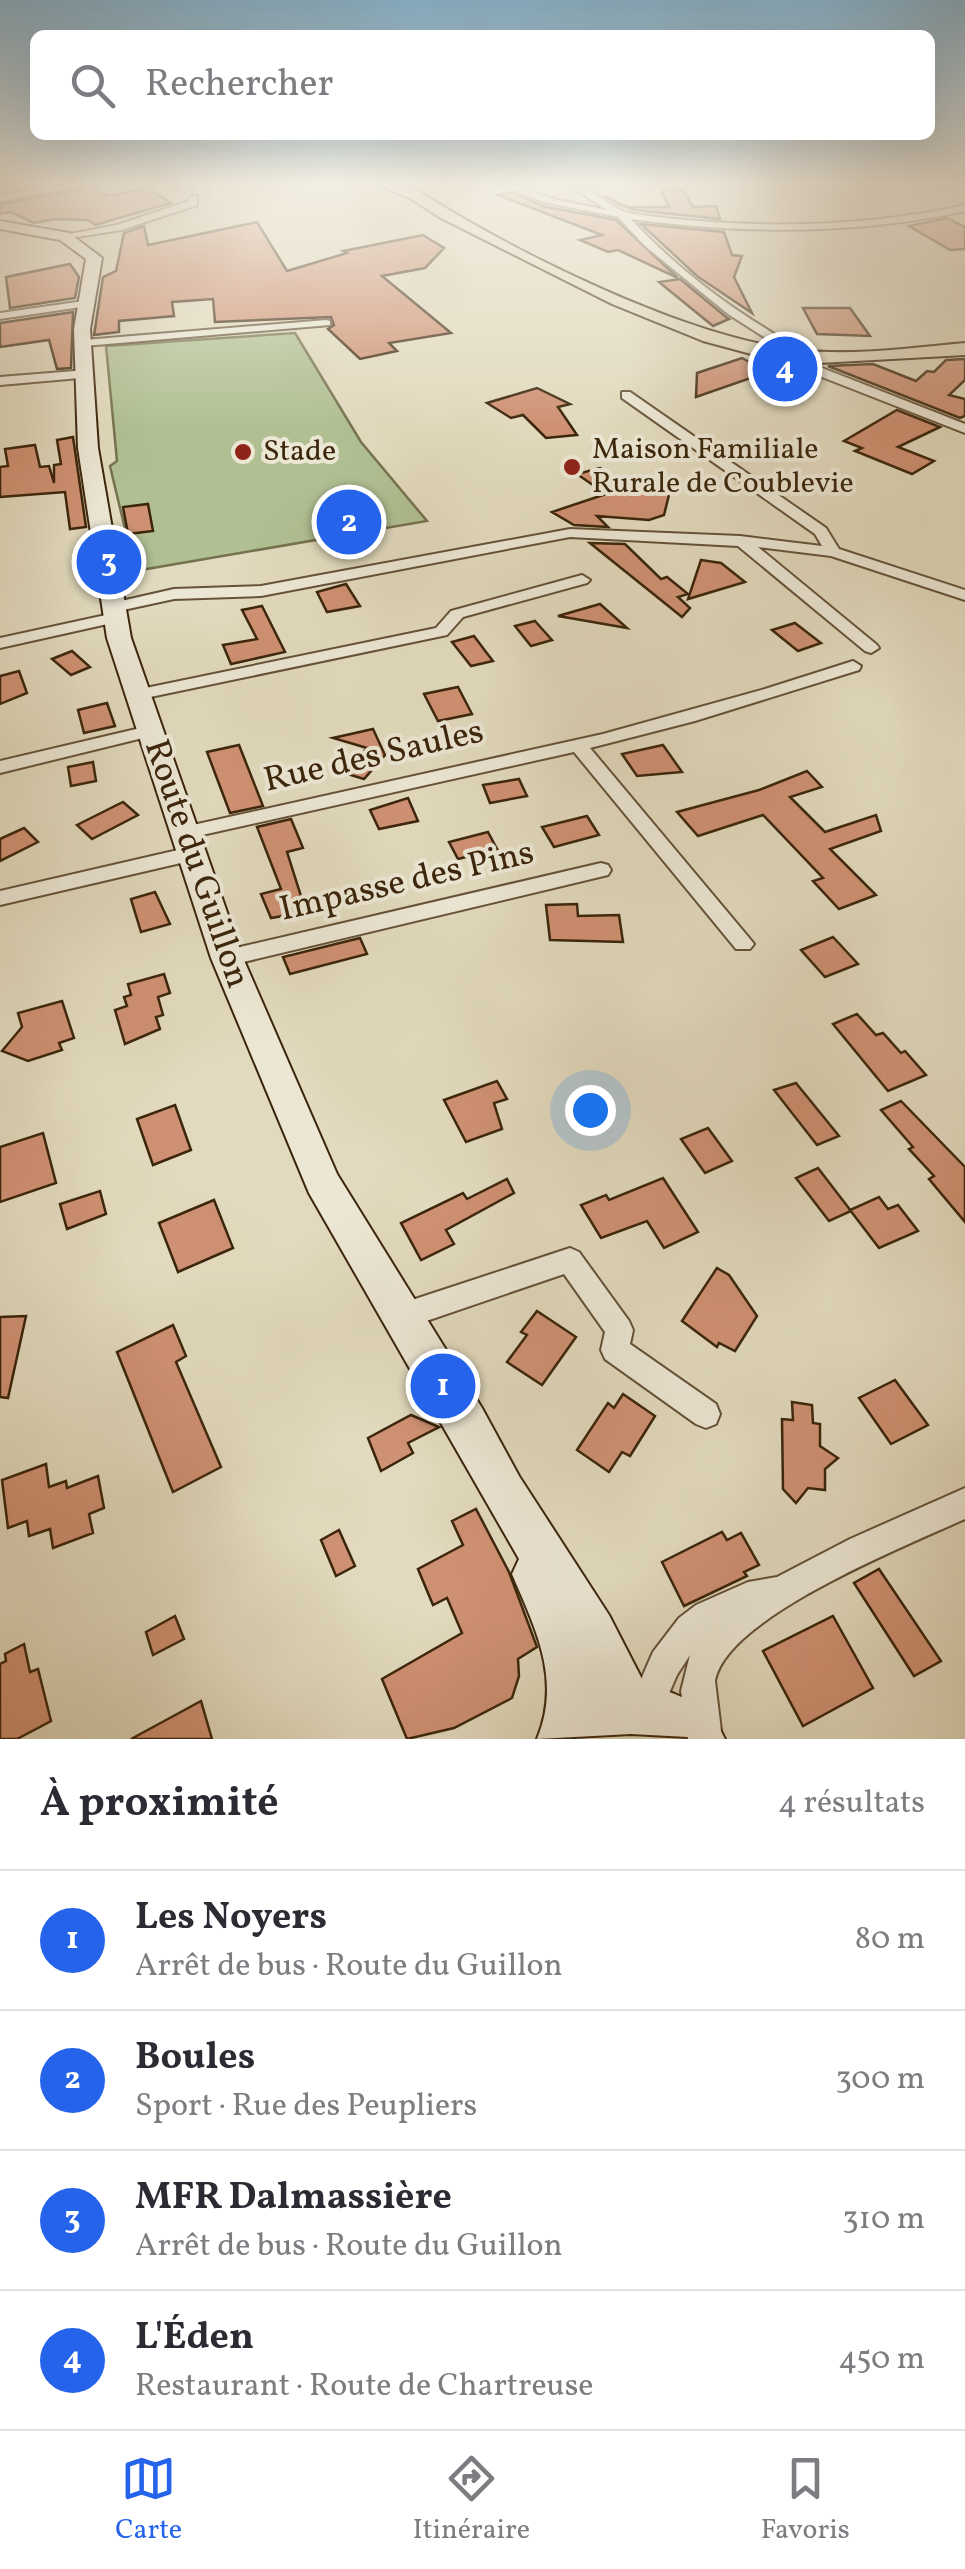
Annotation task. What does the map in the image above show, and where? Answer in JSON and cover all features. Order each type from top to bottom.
[{"type":"main road","points":[[551,264],[664,317],[736,344],[797,356],[965,349]]},
{"type":"street","name":"Route du Guillon","points":[[93,264],[84,304],[88,448],[115,613],[136,695],[227,958],[322,1182],[400,1318],[467,1422],[503,1492],[569,1643],[576,1675],[564,1738]]},
{"type":"street","points":[[673,264],[808,367],[965,430]]},
{"type":"street","points":[[0,316],[84,304]]},
{"type":"street","points":[[0,381],[86,359],[326,323]]},
{"type":"street","points":[[626,395],[821,531],[833,552]]},
{"type":"street","points":[[0,643],[174,594],[260,591],[544,536],[740,540],[833,552],[965,595]]},
{"type":"street","points":[[740,540],[871,648]]},
{"type":"street","points":[[136,695],[441,632],[457,614],[582,580]]},
{"type":"street","name":"Rue des Saules","points":[[0,898],[188,843],[753,700],[853,666]]},
{"type":"street","points":[[0,767],[149,731]]},
{"type":"street","points":[[578,744],[744,944]]},
{"type":"street","name":"Impasse des Pins","points":[[227,958],[601,870]]},
{"type":"street","points":[[400,1318],[570,1260],[619,1330],[615,1350],[706,1414]]},
{"type":"street","name":"Route du Guillon","points":[[503,1492],[637,1708]]},
{"type":"street","points":[[702,1739],[698,1706],[701,1664],[720,1638],[781,1591],[965,1503]]},
{"type":"street","points":[[637,1708],[682,1635],[740,1598],[781,1591]]},
{"type":"street","points":[[564,1738],[595,1715],[637,1708],[678,1722],[702,1739]]},
{"type":"green space","name":"Stade","points":[[295,333],[361,442],[427,521],[135,571],[110,466],[117,461],[106,346]]},
{"type":"building","points":[[70,264],[79,277],[75,298],[10,308],[6,277]]},
{"type":"building","points":[[117,264],[283,264],[287,271],[310,264],[429,264],[382,276],[451,333],[389,343],[397,351],[360,359],[328,329],[334,325],[331,317],[215,322],[213,299],[172,302],[174,316],[119,321],[119,332],[94,335],[103,277],[116,271]]},
{"type":"building","points":[[648,264],[663,264],[678,278]]},
{"type":"building","points":[[684,264],[739,264],[734,277],[752,313]]},
{"type":"building","points":[[680,279],[729,319],[713,326],[659,282]]},
{"type":"building","points":[[803,308],[850,308],[870,336],[817,334]]},
{"type":"building","points":[[73,312],[71,368],[57,369],[49,340],[0,347],[0,323]]},
{"type":"building","points":[[742,358],[753,364],[752,358],[793,364],[815,378],[802,384],[768,372],[696,397],[697,373]]},
{"type":"building","points":[[965,359],[965,380],[949,395],[965,399],[965,416],[960,418],[828,366],[873,364],[916,381],[946,360]]},
{"type":"building","points":[[537,388],[570,404],[558,407],[577,435],[546,438],[523,415],[511,418],[487,403]]},
{"type":"building","points":[[897,410],[940,427],[898,447],[934,461],[912,474],[855,451],[862,448],[844,441]]},
{"type":"building","points":[[73,437],[86,527],[70,529],[65,492],[0,497],[0,467],[8,466],[5,449],[35,445],[40,467],[49,466],[54,483],[54,465],[61,464],[57,440]]},
{"type":"building","points":[[600,468],[629,488],[642,484],[651,490],[672,483],[664,515],[649,520],[597,516],[608,527],[574,525],[552,512],[606,494],[577,474]]},
{"type":"building","points":[[148,504],[153,531],[128,534],[123,507]]},
{"type":"building","points":[[590,543],[625,544],[661,579],[667,577],[688,594],[678,597],[690,608],[682,617]]},
{"type":"building","points":[[701,560],[721,563],[745,582],[688,599]]},
{"type":"building","points":[[346,584],[360,606],[327,612],[317,592]]},
{"type":"building","points":[[600,604],[627,628],[558,616]]},
{"type":"building","points":[[262,606],[285,652],[231,664],[223,645],[257,639],[242,610]]},
{"type":"building","points":[[535,621],[552,640],[531,646],[515,626]]},
{"type":"building","points":[[795,623],[821,643],[798,651],[772,630]]},
{"type":"building","points":[[474,636],[493,661],[471,666],[452,642]]},
{"type":"building","points":[[72,651],[90,667],[71,675],[52,659]]},
{"type":"building","points":[[19,671],[27,693],[0,704],[0,676]]},
{"type":"building","points":[[458,687],[472,714],[438,721],[424,694]]},
{"type":"building","points":[[107,703],[115,726],[84,733],[78,710]]},
{"type":"building","points":[[373,729],[385,755],[364,779],[344,773],[367,748],[333,738]]},
{"type":"building","points":[[239,745],[263,806],[230,813],[207,752]]},
{"type":"building","points":[[663,745],[682,772],[637,776],[622,754]]},
{"type":"building","points":[[93,762],[96,781],[71,786],[68,767]]},
{"type":"building","points":[[807,771],[822,787],[790,797],[825,832],[876,815],[881,831],[830,849],[876,895],[839,909],[813,881],[823,878],[763,815],[698,836],[677,812],[759,790]]},
{"type":"building","points":[[519,779],[527,796],[490,803],[483,785]]},
{"type":"building","points":[[408,798],[418,821],[379,829],[370,810]]},
{"type":"building","points":[[123,802],[138,815],[92,839],[77,825]]},
{"type":"building","points":[[587,816],[599,835],[554,847],[542,827]]},
{"type":"building","points":[[291,819],[303,848],[287,852],[306,912],[271,918],[261,894],[281,889],[257,827]]},
{"type":"building","points":[[24,828],[38,842],[0,861],[0,839]]},
{"type":"building","points":[[488,832],[497,849],[458,859],[449,842]]},
{"type":"building","points":[[155,892],[170,924],[141,932],[131,899]]},
{"type":"building","points":[[577,904],[578,916],[619,915],[623,942],[550,940],[546,905]]},
{"type":"building","points":[[833,937],[858,964],[825,977],[801,950]]},
{"type":"building","points":[[360,938],[367,954],[290,974],[283,957]]},
{"type":"building","points":[[164,974],[170,993],[158,997],[163,1015],[156,1017],[160,1029],[125,1044],[115,1010],[127,1006],[124,997],[131,995],[128,984]]},
{"type":"building","points":[[62,1001],[74,1038],[59,1043],[62,1050],[28,1061],[2,1051],[22,1027],[18,1013]]},
{"type":"building","points":[[857,1014],[876,1035],[883,1033],[901,1053],[905,1051],[926,1075],[888,1091],[833,1024]]},
{"type":"building","points":[[497,1081],[507,1099],[494,1103],[502,1129],[466,1142],[444,1100]]},
{"type":"building","points":[[796,1083],[839,1136],[817,1145],[774,1090]]},
{"type":"building","points":[[901,1101],[965,1167],[965,1222],[929,1179],[934,1176],[909,1149],[913,1147],[881,1110]]},
{"type":"building","points":[[175,1105],[191,1150],[153,1165],[137,1119]]},
{"type":"building","points":[[708,1128],[732,1161],[705,1173],[681,1139]]},
{"type":"building","points":[[43,1133],[56,1183],[0,1202],[0,1147]]},
{"type":"building","points":[[818,1168],[851,1211],[829,1221],[796,1178]]},
{"type":"building","points":[[663,1178],[698,1232],[664,1248],[647,1221],[601,1238],[581,1205],[606,1195],[609,1200]]},
{"type":"building","points":[[507,1179],[514,1193],[446,1230],[454,1244],[421,1260],[401,1223],[463,1193],[467,1199]]},
{"type":"building","points":[[100,1191],[106,1214],[67,1229],[60,1204]]},
{"type":"building","points":[[879,1197],[888,1209],[898,1205],[918,1231],[879,1248],[850,1210]]},
{"type":"building","points":[[214,1200],[233,1248],[178,1272],[159,1223]]},
{"type":"building","points":[[717,1268],[729,1275],[757,1316],[735,1351],[719,1343],[717,1347],[682,1321]]},
{"type":"building","points":[[537,1311],[576,1337],[542,1385],[507,1362],[527,1335],[521,1332]]},
{"type":"building","points":[[26,1316],[8,1398],[0,1397],[0,1317]]},
{"type":"building","points":[[173,1325],[186,1356],[176,1362],[221,1467],[173,1492],[117,1352]]},
{"type":"building","points":[[895,1380],[928,1425],[891,1444],[859,1398]]},
{"type":"building","points":[[623,1394],[655,1416],[630,1456],[622,1452],[609,1472],[577,1450],[608,1403],[614,1408]]},
{"type":"building","points":[[792,1402],[812,1405],[813,1423],[820,1424],[820,1446],[838,1458],[825,1469],[825,1490],[808,1488],[796,1503],[783,1489],[782,1419],[793,1420]]},
{"type":"building","points":[[411,1415],[439,1427],[408,1443],[413,1453],[381,1471],[368,1438]]},
{"type":"building","points":[[46,1464],[49,1487],[66,1481],[67,1488],[98,1476],[104,1508],[89,1514],[93,1533],[53,1548],[50,1529],[29,1536],[27,1521],[8,1528],[2,1480]]},
{"type":"building","points":[[476,1509],[509,1572],[537,1647],[518,1659],[519,1676],[512,1698],[454,1728],[407,1739],[382,1679],[462,1633],[447,1598],[433,1605],[418,1569],[463,1545],[452,1521]]},
{"type":"building","points":[[339,1530],[355,1566],[336,1576],[321,1540]]},
{"type":"building","points":[[722,1532],[727,1540],[741,1533],[759,1565],[744,1572],[747,1576],[684,1606],[662,1562]]},
{"type":"building","points":[[879,1569],[941,1661],[914,1676],[854,1583]]},
{"type":"building","points":[[175,1616],[184,1639],[153,1655],[146,1632]]},
{"type":"building","points":[[833,1616],[873,1688],[803,1726],[763,1651]]},
{"type":"building","points":[[24,1644],[30,1672],[38,1669],[51,1721],[17,1739],[0,1739],[0,1664],[6,1661],[5,1654]]},
{"type":"building","points":[[201,1701],[212,1739],[131,1739]]},
{"type":"place","name":"L'Éden","points":[[785,369]]},
{"type":"place","name":"Stade","points":[[243,452]]},
{"type":"place","name":"Maison Familiale Rurale de Coublevie","points":[[572,467]]},
{"type":"place","name":"Boules","points":[[349,522]]},
{"type":"place","name":"MFR Dalmassière","points":[[109,562]]},
{"type":"place","name":"Les Noyers","points":[[443,1386]]}]
